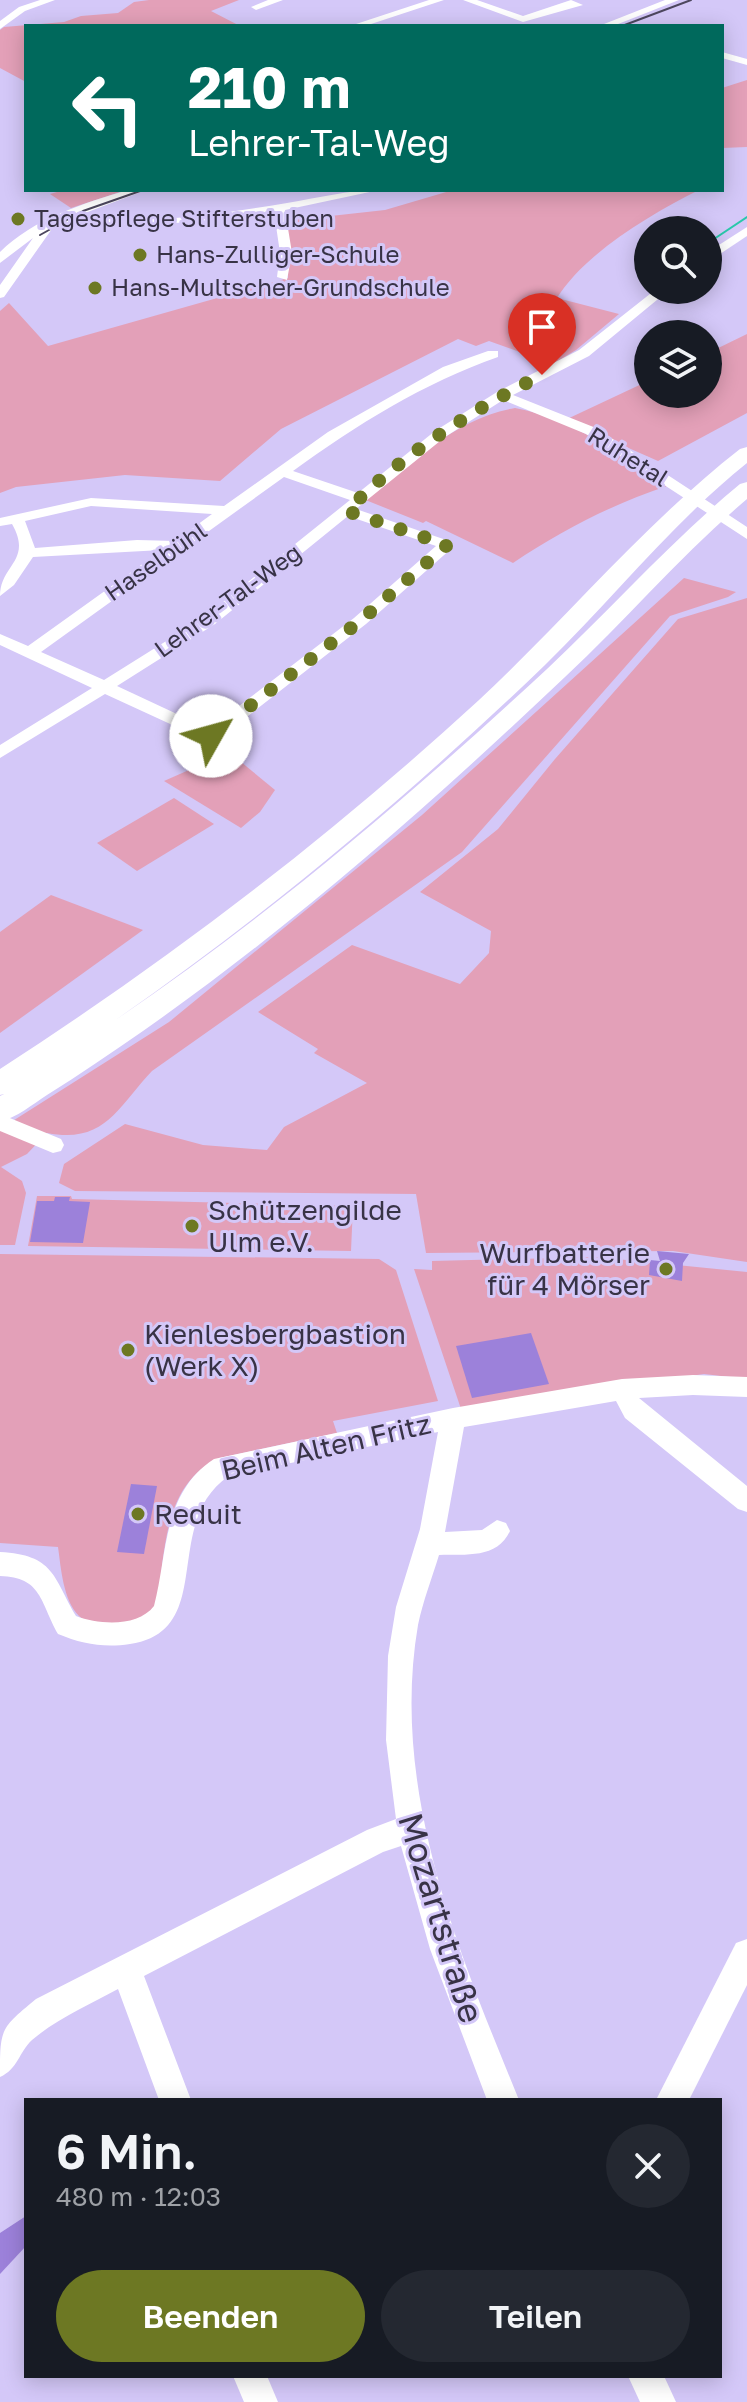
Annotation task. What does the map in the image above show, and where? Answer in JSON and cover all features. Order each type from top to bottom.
[{"type":"highway","points":[[0,1084],[136,991],[268,894],[361,819],[539,657],[676,514],[747,453]]},
{"type":"highway","points":[[0,1111],[170,996],[289,907],[386,828],[569,661],[739,494]]},
{"type":"street","points":[[0,26],[22,9],[50,0]]},
{"type":"street","points":[[256,7],[278,0]]},
{"type":"street","points":[[361,24],[439,0]]},
{"type":"street","points":[[458,0],[515,20],[571,3],[578,5]]},
{"type":"street","points":[[468,0],[515,20]]},
{"type":"street","points":[[640,0],[655,5]]},
{"type":"street","points":[[609,24],[674,0]]},
{"type":"street","points":[[724,56],[746,62]]},
{"type":"street","points":[[0,259],[16,243],[67,217],[135,192]]},
{"type":"street","points":[[67,217],[95,221],[153,220],[279,207],[362,192]]},
{"type":"street","points":[[279,207],[286,253],[283,277]]},
{"type":"street","points":[[0,294],[52,225]]},
{"type":"street","points":[[722,248],[747,231]]},
{"type":"street","points":[[1,238],[34,245]]},
{"type":"street","name":"Lehrer-Tal-Weg","points":[[0,753],[209,621],[440,434],[502,395],[584,353],[645,304]]},
{"type":"street","name":"Haselbühl","points":[[30,652],[333,435],[448,370],[493,354]]},
{"type":"street","name":"Ruhetal","points":[[502,395],[591,431],[747,534]]},
{"type":"street","points":[[0,639],[211,736],[360,621],[447,545],[283,472]]},
{"type":"street","points":[[8,520],[91,502],[228,511]]},
{"type":"street","points":[[0,591],[29,553],[28,535],[8,520]]},
{"type":"street","points":[[29,553],[137,545],[178,546]]},
{"type":"street","points":[[0,1122],[53,1145]]},
{"type":"street","name":"Beim Alten Fritz","points":[[0,1564],[32,1569],[47,1583],[67,1625],[100,1635],[128,1632],[155,1625],[168,1607],[173,1568],[191,1495],[210,1473],[223,1467],[453,1418],[622,1389],[705,1382],[747,1387]]},
{"type":"street","points":[[622,1389],[634,1411],[747,1501]]},
{"type":"street","name":"Mozartstraße","points":[[453,1418],[429,1544],[408,1609],[399,1685],[401,1768],[410,1829],[435,1918],[502,2098]]},
{"type":"street","points":[[429,1544],[488,1541],[497,1531]]},
{"type":"street","points":[[0,2061],[18,2032],[47,2010],[377,1840],[410,1829]]},
{"type":"street","points":[[673,2098],[747,1954]]},
{"type":"street","points":[[126,1969],[174,2098]]},
{"type":"street","points":[[251,2378],[261,2402]]},
{"type":"street","points":[[646,2378],[659,2402]]},
{"type":"shaded area","points":[[239,0],[211,11],[236,24],[40,24],[118,13],[134,2]]},
{"type":"shaded area","points":[[24,25],[24,81],[0,68],[0,30]]},
{"type":"shaded area","points":[[747,80],[747,147],[724,148],[724,87]]},
{"type":"shaded area","points":[[57,192],[120,192],[71,208],[50,194]]},
{"type":"shaded area","points":[[446,192],[695,192],[652,216],[634,216],[634,227],[602,250],[569,281],[557,298],[619,314],[576,350],[553,364],[489,341],[476,346],[458,339],[281,429],[220,481],[125,475],[16,487],[0,493],[0,311],[9,303],[48,346],[288,278],[285,221],[385,210]]},
{"type":"shaded area","points":[[747,334],[747,413],[658,461],[565,420],[634,388],[634,408],[722,408],[722,346]]},
{"type":"shaded area","points":[[515,408],[576,429],[667,486],[587,519],[513,563],[426,521],[423,523],[363,499],[453,432],[493,413]]},
{"type":"shaded area","points":[[684,578],[736,592],[670,616],[462,852],[152,1071],[108,1120],[83,1133],[47,1133],[27,1154],[1,1167],[22,1181],[26,1193],[15,1245],[0,1245],[0,1129],[169,1022],[422,815]]},
{"type":"shaded area","points":[[747,598],[747,1262],[673,1251],[426,1253],[416,1194],[75,1191],[59,1183],[64,1164],[125,1124],[203,1145],[267,1150],[284,1127],[367,1083],[314,1053],[318,1049],[258,1012],[352,945],[460,984],[489,953],[491,931],[420,892],[498,829],[678,619]]},
{"type":"shaded area","points":[[235,757],[275,790],[260,812],[241,828],[164,781],[189,770]]},
{"type":"shaded area","points":[[174,798],[214,824],[137,871],[97,843]]},
{"type":"shaded area","points":[[51,895],[143,930],[0,1033],[0,932]]},
{"type":"shaded area","name":"Schützengilde Ulm e.V.","points":[[37,1196],[353,1206],[351,1251],[28,1246]]},
{"type":"shaded area","points":[[0,1254],[379,1259],[396,1270],[438,1401],[333,1421],[337,1433],[219,1458],[204,1467],[184,1489],[171,1517],[162,1565],[161,1598],[155,1610],[122,1623],[97,1624],[87,1621],[79,1616],[69,1601],[58,1547],[0,1543]]},
{"type":"shaded area","points":[[596,1257],[747,1272],[747,1379],[704,1374],[461,1409],[414,1269],[432,1270],[432,1261]]},
{"type":"building","points":[[55,1197],[90,1202],[83,1243],[30,1242],[37,1201],[54,1201]]},
{"type":"building","name":"Wurfbatterie für 4 Mörser","points":[[657,1251],[689,1254],[683,1263],[682,1281],[649,1275],[650,1260],[660,1261]]},
{"type":"building","points":[[531,1333],[549,1384],[472,1398],[456,1346]]},
{"type":"building","name":"Reduit","points":[[131,1484],[157,1486],[144,1554],[117,1552]]},
{"type":"building","points":[[24,2217],[24,2248],[0,2274],[0,2233]]},
{"type":"waterway","points":[[722,234],[747,217]]},
{"type":"tram line","points":[[627,24],[691,0]]},
{"type":"tram line","points":[[40,235],[83,211],[137,192]]},
{"type":"place","name":"Tagespflege Stifterstuben","points":[[18,219]]},
{"type":"place","name":"Hans-Zulliger-Schule","points":[[140,255]]},
{"type":"place","name":"Hans-Multscher-Grundschule","points":[[95,288]]},
{"type":"place","name":"Schützengilde Ulm e.V.","points":[[192,1226]]},
{"type":"place","name":"Wurfbatterie für 4 Mörser","points":[[666,1269]]},
{"type":"place","name":"Kienlesbergbastion (Werk X)","points":[[128,1350]]},
{"type":"place","name":"Reduit","points":[[138,1514]]},
{"type":"route","points":[[211,736],[360,621],[447,545],[347,511],[440,434],[472,412],[542,375]]}]
